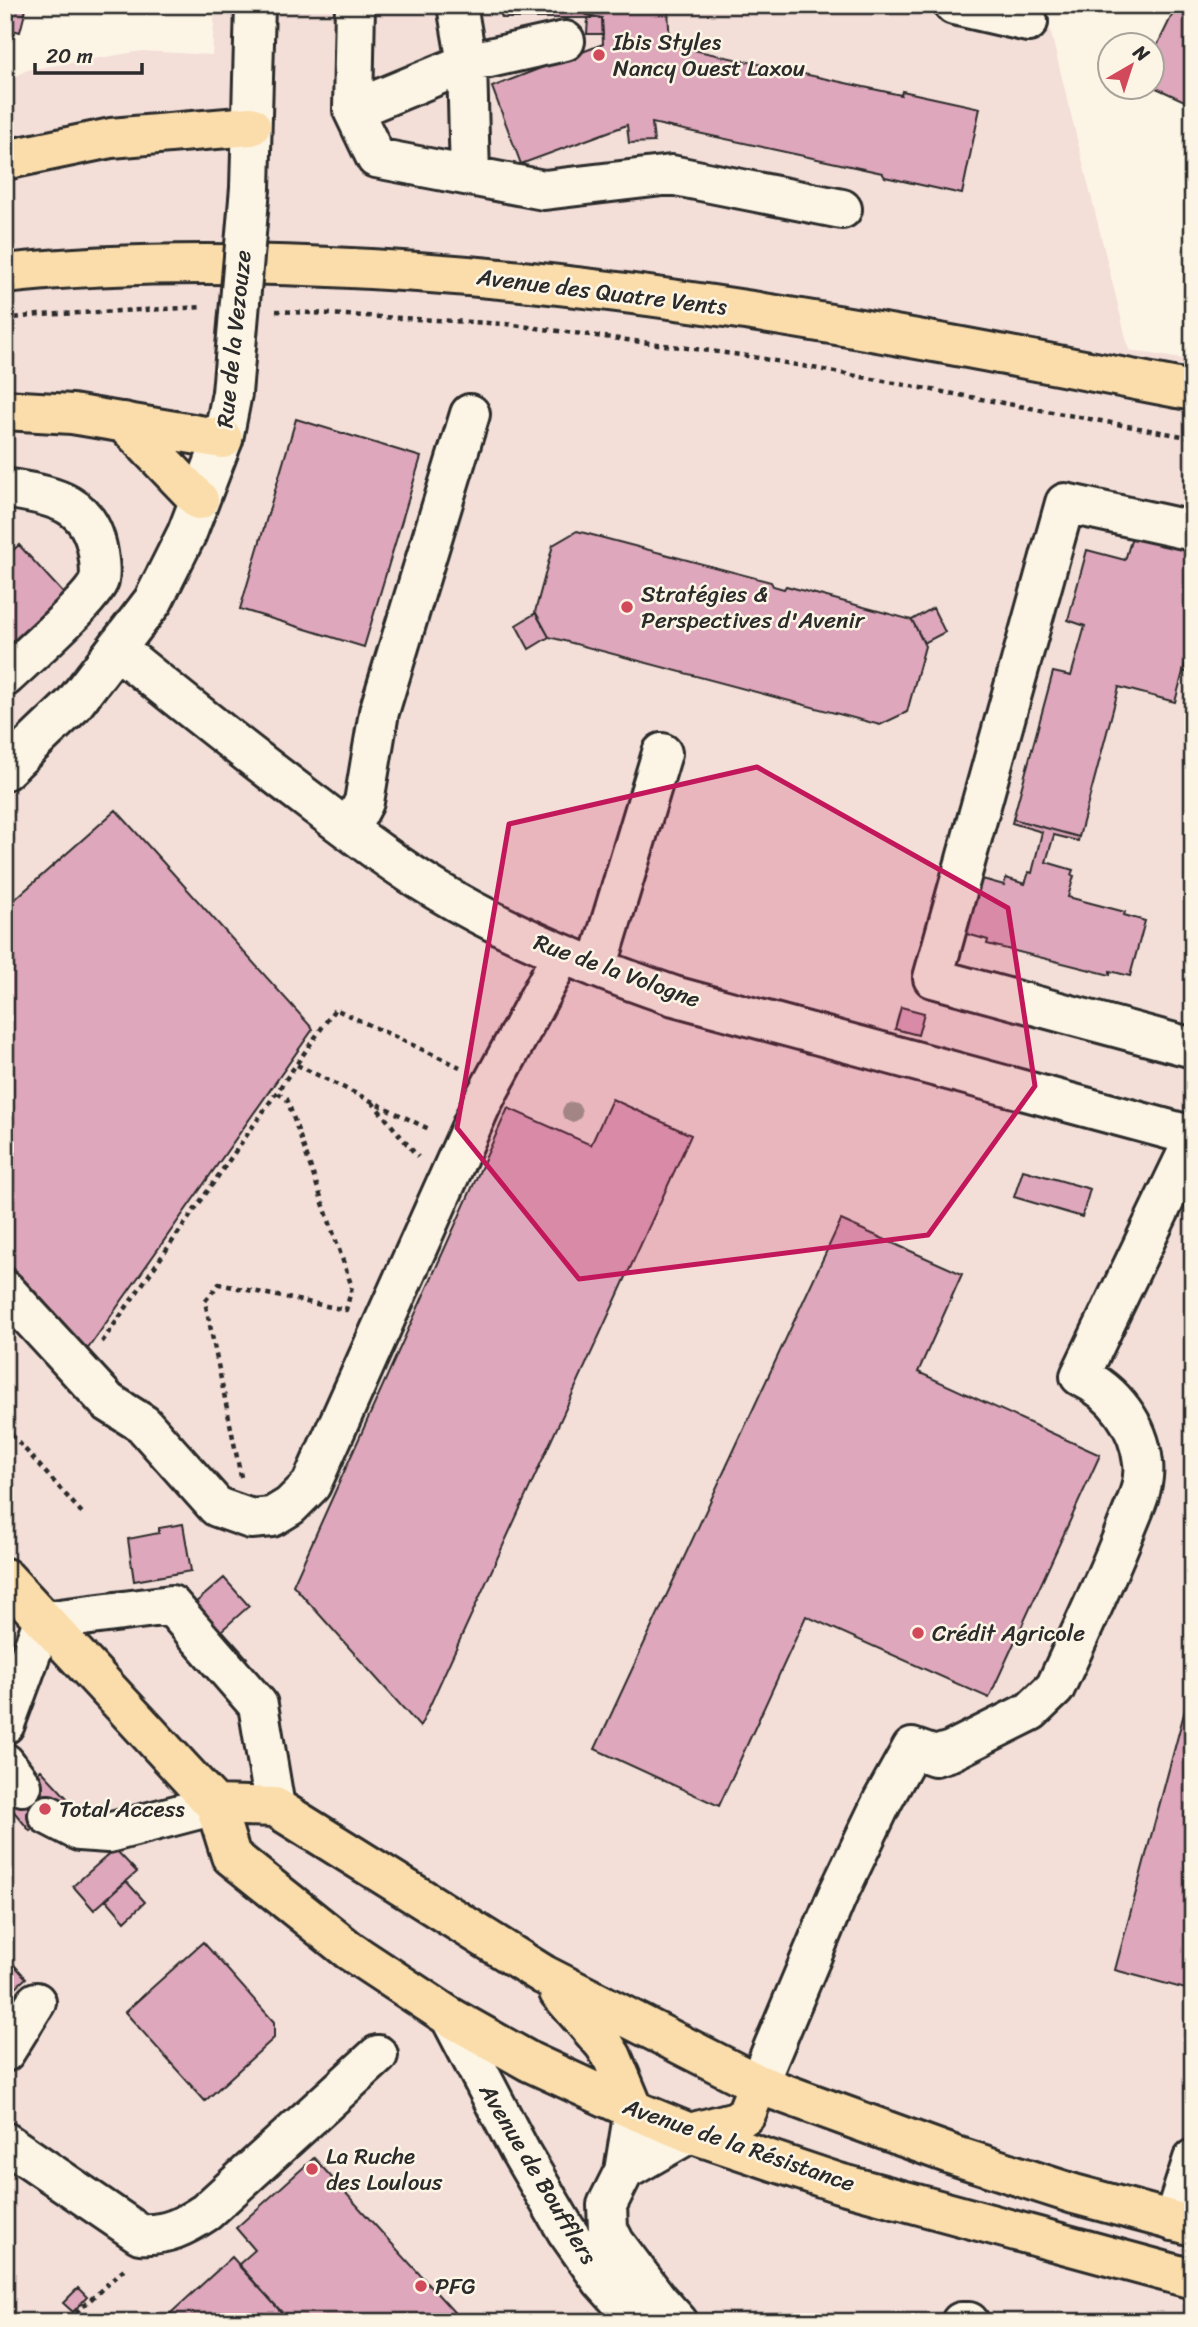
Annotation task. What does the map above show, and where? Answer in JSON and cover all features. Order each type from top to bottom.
[{"type":"main road","points":[[5,160],[111,138],[251,126]]},
{"type":"main road","name":"Avenue des Quatre Vents","points":[[5,274],[140,265],[286,265],[411,270],[561,284],[712,304],[948,344],[1193,391]]},
{"type":"main road","points":[[5,410],[72,414],[223,439]]},
{"type":"main road","points":[[124,422],[199,499]]},
{"type":"main road","name":"Avenue de la Résistance","points":[[5,1578],[215,1805],[231,1856],[350,1951],[450,2017],[530,2062],[690,2133],[839,2183],[1193,2279]]},
{"type":"main road","points":[[215,1805],[275,1807],[544,1975],[758,2084],[953,2155],[1074,2193],[1183,2223]]},
{"type":"main road","points":[[544,1975],[604,2044],[634,2110]]},
{"type":"main road","points":[[690,2133],[736,2121],[746,2114],[758,2084]]},
{"type":"street","name":"Rue de la Vezouze","points":[[5,771],[73,705],[158,592],[178,552],[223,439],[232,393],[250,188],[255,5]]},
{"type":"street","points":[[355,5],[353,110],[376,158],[544,190],[671,176],[842,209]]},
{"type":"street","points":[[457,5],[467,63],[470,176]]},
{"type":"street","points":[[954,5],[1028,22]]},
{"type":"street","points":[[353,110],[467,63],[565,41]]},
{"type":"street","points":[[349,830],[364,802],[379,712],[470,414]]},
{"type":"street","points":[[5,488],[54,497],[75,508],[88,524],[96,542],[99,580],[87,598],[5,677]]},
{"type":"street","points":[[1193,531],[1065,503],[933,978],[1193,1048]]},
{"type":"street","name":"Rue de la Vologne","points":[[117,649],[385,858],[481,915],[561,953],[674,996],[1193,1139]]},
{"type":"street","points":[[597,968],[663,753]]},
{"type":"street","points":[[5,1290],[108,1402],[143,1424],[218,1507],[251,1518],[272,1517],[290,1506],[311,1485],[493,1082],[561,953]]},
{"type":"street","points":[[758,2084],[837,1896],[883,1800],[912,1748],[935,1756],[951,1751],[1031,1711],[1045,1700],[1055,1688],[1107,1577],[1139,1494],[1143,1465],[1134,1433],[1120,1405],[1097,1384],[1080,1376],[1193,1139]]},
{"type":"street","points":[[5,1724],[43,1621],[171,1605],[258,1705],[275,1807]]},
{"type":"street","points":[[48,1815],[79,1831],[108,1833],[215,1805]]},
{"type":"street","points":[[5,2052],[36,2002]]},
{"type":"street","name":"Avenue de Boufflers","points":[[450,2017],[521,2153],[566,2230],[602,2281],[639,2322]]},
{"type":"street","points":[[5,2142],[140,2234],[155,2235],[185,2226],[206,2211],[378,2055]]},
{"type":"street","name":"Avenue de Boufflers","points":[[634,2110],[624,2171],[607,2206],[608,2230],[658,2300],[678,2322]]},
{"type":"street","points":[[624,2171],[690,2133]]},
{"type":"street","points":[[1183,2223],[1193,2159]]},
{"type":"street","points":[[961,2322],[969,2322]]},
{"type":"path","points":[[5,319],[52,314],[208,307]]},
{"type":"path","points":[[263,310],[506,324],[748,356],[1193,438]]},
{"type":"path","points":[[80,1373],[335,1009],[493,1082]]},
{"type":"path","points":[[297,1065],[463,1146]]},
{"type":"path","points":[[251,1518],[205,1301],[219,1284],[346,1311],[352,1287],[287,1099],[277,1093]]},
{"type":"path","points":[[370,1100],[444,1187]]},
{"type":"path","points":[[5,1427],[83,1514]]},
{"type":"path","points":[[58,2322],[76,2313],[142,2254],[155,2235]]},
{"type":"highlighted area","points":[[757,767],[1008,908],[1035,1086],[928,1235],[579,1279],[457,1128],[509,824]]},
{"type":"shaded area","points":[[215,5],[1044,5],[1129,350],[1193,361],[1193,2322],[5,2322],[5,77],[16,76],[27,70],[142,51],[212,55]]},
{"type":"building","points":[[5,5],[27,5],[20,32],[5,28]]},
{"type":"building","points":[[498,5],[568,5],[587,15],[602,18],[502,18]]},
{"type":"building","points":[[568,5],[679,5],[668,9],[670,45],[901,95],[902,91],[980,108],[962,194],[885,177],[882,173],[652,123],[654,142],[629,143],[627,125],[521,164],[492,87],[603,44],[602,18],[587,15]]},
{"type":"building","points":[[1177,5],[1193,5],[1193,105],[1166,92],[1166,32],[1164,32]]},
{"type":"building","points":[[588,18],[602,18],[603,34],[587,34]]},
{"type":"building","points":[[296,419],[421,457],[364,647],[240,609]]},
{"type":"building","points":[[577,531],[771,582],[773,586],[784,589],[786,586],[912,620],[925,646],[907,712],[880,725],[549,637],[535,612],[553,545]]},
{"type":"building","points":[[1133,534],[1193,549],[1193,634],[1175,702],[1119,687],[1079,837],[1013,819],[1053,672],[1071,676],[1085,626],[1068,620],[1087,550],[1125,560]]},
{"type":"building","points":[[19,545],[65,595],[5,649],[5,557]]},
{"type":"building","points":[[933,608],[945,632],[924,643],[912,620]]},
{"type":"building","points":[[536,613],[549,637],[529,649],[516,625]]},
{"type":"building","points":[[1187,657],[1193,659],[1193,674],[1183,671]]},
{"type":"building","points":[[116,810],[313,1029],[87,1350],[5,1259],[5,908]]},
{"type":"building","points":[[1013,819],[1079,837],[1078,841],[1054,835],[1046,862],[1073,870],[1068,897],[1125,912],[1124,915],[1145,921],[1130,976],[1110,971],[1110,975],[987,944],[988,940],[960,932],[975,877],[1004,885],[1006,878],[1025,884],[1029,872],[1032,873],[1042,832],[1012,823]]},
{"type":"building","points":[[901,1007],[924,1013],[918,1035],[895,1029]]},
{"type":"building","points":[[612,1099],[691,1135],[420,1727],[293,1585],[508,1108],[591,1145]]},
{"type":"building","points":[[1023,1170],[1090,1189],[1082,1217],[1014,1197]]},
{"type":"building","points":[[841,1220],[962,1274],[918,1372],[1100,1455],[989,1698],[806,1616],[719,1806],[595,1749]]},
{"type":"building","points":[[183,1524],[191,1571],[134,1581],[128,1539],[159,1533],[159,1528]]},
{"type":"building","points":[[224,1578],[249,1606],[222,1630],[247,1658],[221,1680],[172,1623]]},
{"type":"building","points":[[1193,1680],[1193,1991],[1115,1970]]},
{"type":"building","points":[[41,1770],[67,1798],[30,1831],[5,1801]]},
{"type":"building","points":[[115,1849],[137,1872],[94,1910],[73,1886]]},
{"type":"building","points":[[126,1881],[145,1902],[125,1921],[106,1899]]},
{"type":"building","points":[[203,1942],[274,2022],[274,2038],[205,2101],[125,2012]]},
{"type":"building","points":[[5,1955],[26,1978],[5,1997]]},
{"type":"building","points":[[314,2158],[463,2322],[291,2322],[238,2265],[255,2250],[236,2228]]},
{"type":"building","points":[[232,2257],[290,2322],[161,2322]]},
{"type":"building","points":[[78,2288],[87,2297],[73,2312],[63,2303]]},
{"type":"place","name":"Ibis Styles Nancy Ouest Laxou","points":[[599,55]]},
{"type":"place","name":"Stratégies & Perspectives d'Avenir","points":[[627,607]]},
{"type":"place","name":"Crédit Agricole","points":[[918,1633]]},
{"type":"place","name":"Total Access","points":[[45,1809]]},
{"type":"place","name":"La Ruche des Loulous","points":[[312,2169]]},
{"type":"place","name":"PFG","points":[[421,2286]]}]
